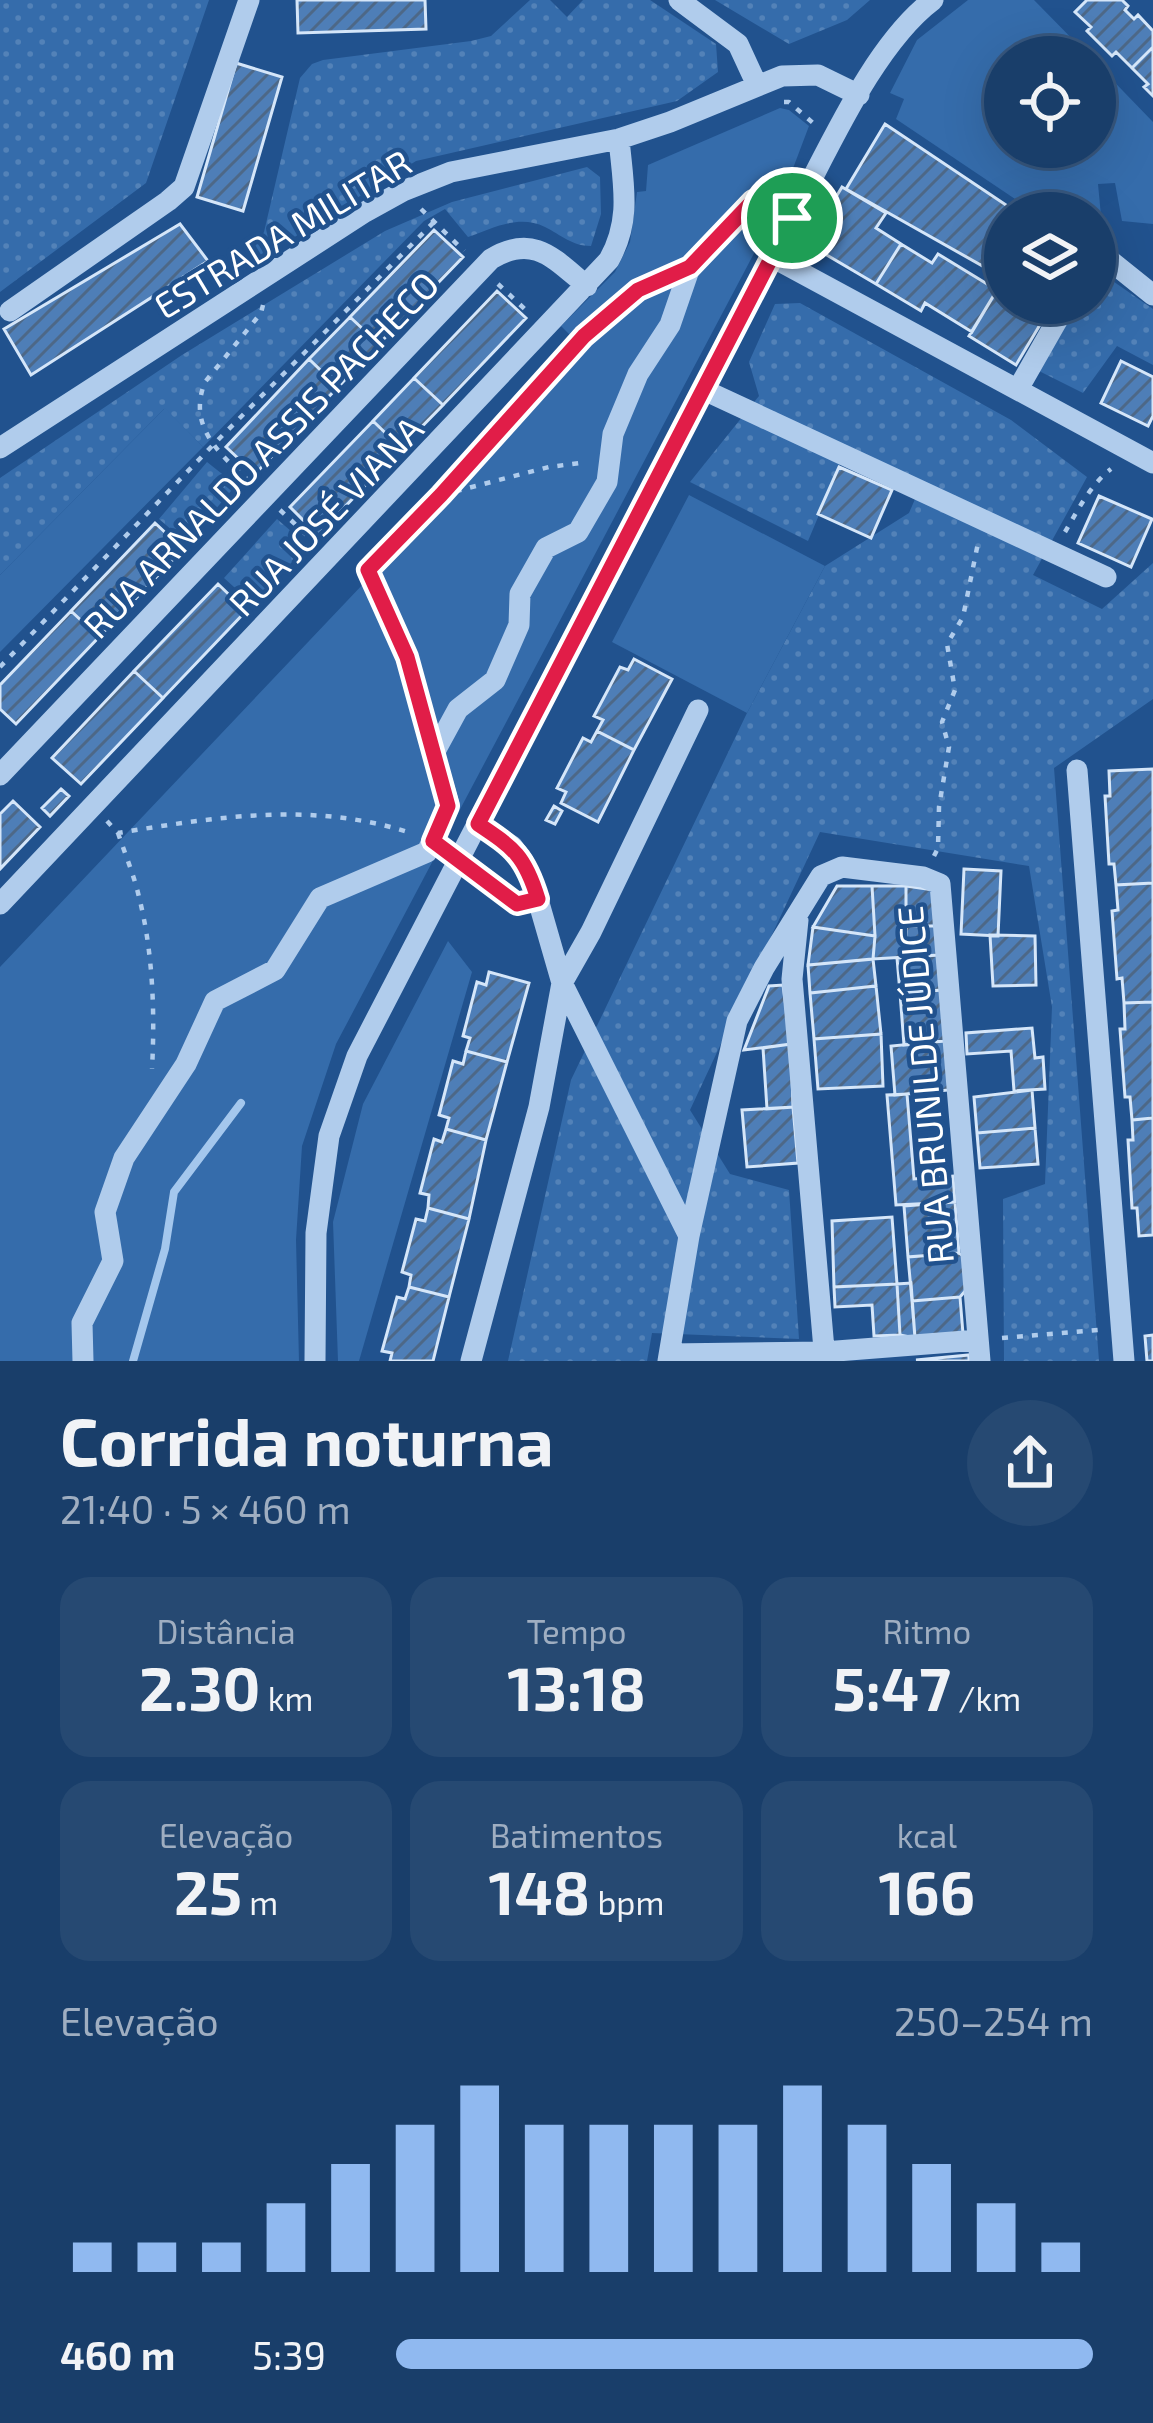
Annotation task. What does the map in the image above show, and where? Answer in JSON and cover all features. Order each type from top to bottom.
[{"type":"street","points":[[10,311],[184,187],[249,0]]},
{"type":"street","points":[[679,0],[738,44],[763,93]]},
{"type":"street","points":[[315,1361],[316,1233],[329,1136],[357,1056],[792,218],[894,38],[932,0]]},
{"type":"street","name":"ESTRADA MILITAR","points":[[0,448],[403,191],[451,172],[619,139],[763,93],[782,76],[818,75],[859,95]]},
{"type":"street","name":"RUA JOSÉ VIANA","points":[[0,904],[609,260],[625,217],[619,139]]},
{"type":"street","points":[[566,357],[638,290],[690,267],[753,201],[792,218]]},
{"type":"street","name":"RUA ARNALDO ASSIS PACHECO","points":[[0,775],[491,259],[508,249],[527,247],[547,253],[587,286]]},
{"type":"street","points":[[772,256],[1148,460]]},
{"type":"street","points":[[1116,265],[1153,295]]},
{"type":"street","points":[[83,1361],[82,1324],[113,1261],[105,1212],[124,1158],[187,1064],[214,1001],[275,970],[320,898],[427,852],[448,806],[434,753],[458,709],[496,680],[519,625],[520,594],[546,548],[578,532],[607,482],[613,434],[638,374],[670,325],[690,267]]},
{"type":"street","points":[[1018,389],[1055,324]]},
{"type":"street","points":[[704,390],[1106,577]]},
{"type":"street","points":[[471,1361],[539,1106],[562,983],[698,710]]},
{"type":"street","points":[[1077,770],[1124,1361]]},
{"type":"street","points":[[478,824],[512,846],[532,879],[562,983],[689,1236]]},
{"type":"street","name":"RUA BRUNILDE JÚDICE","points":[[669,1358],[689,1236],[736,1021],[821,876],[842,867],[923,877],[940,884],[979,1351]]},
{"type":"street","points":[[799,913],[792,979],[825,1356]]},
{"type":"street","points":[[669,1358],[979,1351]]},
{"type":"path","points":[[763,93],[789,102],[818,127]]},
{"type":"path","points":[[0,667],[434,222]]},
{"type":"path","points":[[215,447],[202,428],[200,395],[261,313],[274,271]]},
{"type":"path","points":[[434,753],[407,657],[368,570],[566,357]]},
{"type":"path","points":[[441,495],[549,466],[608,460]]},
{"type":"path","points":[[1054,553],[1101,477],[1148,460]]},
{"type":"path","points":[[923,877],[938,848],[949,747],[942,722],[955,690],[947,644],[963,617],[983,520]]},
{"type":"path","points":[[94,806],[118,833],[139,897],[151,970],[154,1042],[149,1117]]},
{"type":"path","points":[[118,833],[225,816],[283,813],[340,817],[433,841]]},
{"type":"path","points":[[459,860],[517,904],[538,899]]},
{"type":"path","points":[[979,1351],[1122,1328]]},
{"type":"shaded area","points":[[0,0],[209,0],[146,183],[0,292]]},
{"type":"shaded area","points":[[530,0],[550,0],[567,17],[583,0],[650,0],[716,44],[718,72],[677,101],[416,161],[229,278],[264,232],[300,78],[312,64],[491,36]]},
{"type":"shaded area","points":[[715,0],[870,0],[847,20],[789,44]]},
{"type":"shaded area","points":[[968,0],[1034,0],[1069,36],[984,36],[984,168],[1116,168],[1116,84],[1153,122],[1153,224],[1122,221],[1115,183],[1098,184],[1099,192],[1005,192],[896,119],[904,99],[890,93],[917,40]]},
{"type":"shaded area","points":[[780,108],[809,126],[778,208],[336,1044],[302,1146],[296,1240],[299,1361],[0,1361],[0,967],[585,350],[561,326],[615,272],[630,242],[637,192],[646,191],[648,165]]},
{"type":"shaded area","points":[[587,167],[600,177],[601,214],[591,246],[526,222],[468,237],[445,209],[424,221],[203,447],[164,409],[0,575],[0,478],[182,355],[385,231],[452,202]]},
{"type":"shaded area","points":[[1116,283],[1153,309],[1153,365],[1117,346],[1083,393],[1035,369],[1066,324],[1116,324]]},
{"type":"shaded area","points":[[800,303],[1011,420],[1087,477],[1033,575],[1102,609],[1153,563],[1153,699],[1054,768],[1099,1361],[1004,1361],[1003,1199],[1045,1184],[1052,1007],[1029,866],[820,832],[690,1110],[730,1174],[789,1190],[799,1339],[652,1333],[647,1361],[508,1361],[571,1080],[747,713],[825,566],[909,513],[922,483],[848,446],[808,541],[690,482],[759,396],[749,362],[775,304]]},
{"type":"shaded area","points":[[165,408],[203,447],[0,652],[0,575]]},
{"type":"shaded area","points":[[207,462],[236,485],[187,543],[159,519]]},
{"type":"shaded area","points":[[689,495],[825,566],[747,713],[612,642]]},
{"type":"shaded area","points":[[277,519],[307,545],[254,605],[224,578]]},
{"type":"shaded area","points":[[448,941],[472,972],[359,1361],[338,1361],[333,1222],[363,1104]]},
{"type":"building","points":[[297,0],[425,0],[426,29],[298,33]]},
{"type":"building","points":[[1087,0],[1122,0],[1134,19],[1138,15],[1153,31],[1153,47],[1132,68],[1116,52],[1116,36],[1092,36],[1087,31],[1091,27],[1075,12]]},
{"type":"building","points":[[1153,47],[1153,96],[1132,68]]},
{"type":"building","points":[[236,63],[282,77],[243,211],[197,197]]},
{"type":"building","points":[[885,124],[987,192],[984,267],[846,189]]},
{"type":"building","points":[[842,187],[886,213],[876,228],[901,244],[876,284],[808,244]]},
{"type":"building","points":[[180,224],[208,261],[31,375],[4,329]]},
{"type":"building","points":[[434,230],[463,257],[379,344],[350,317]]},
{"type":"building","points":[[901,244],[932,263],[938,254],[984,282],[984,312],[972,332],[925,303],[921,311],[876,284]]},
{"type":"building","points":[[497,291],[526,318],[443,405],[414,378]]},
{"type":"building","points":[[984,311],[984,324],[1040,324],[1016,365],[969,336]]},
{"type":"building","points":[[350,317],[379,344],[338,387],[309,359]]},
{"type":"building","points":[[309,359],[338,387],[255,474],[226,447]]},
{"type":"building","points":[[1121,361],[1153,377],[1153,416],[1148,426],[1101,403]]},
{"type":"building","points":[[414,378],[443,405],[401,448],[373,421]]},
{"type":"building","points":[[373,421],[401,448],[318,535],[290,507]]},
{"type":"building","points":[[839,467],[892,490],[871,538],[818,514]]},
{"type":"building","points":[[1099,496],[1152,519],[1131,567],[1078,543]]},
{"type":"building","points":[[155,523],[183,549],[99,637],[71,611]]},
{"type":"building","points":[[218,584],[246,611],[163,698],[134,671]]},
{"type":"building","points":[[71,611],[99,637],[16,724],[0,709],[0,685]]},
{"type":"building","points":[[634,659],[672,679],[634,750],[597,731],[603,720],[594,716],[620,667],[628,670]]},
{"type":"building","points":[[134,671],[163,698],[81,784],[52,758]]},
{"type":"building","points":[[597,731],[634,750],[598,822],[561,803],[566,792],[557,788],[583,738],[591,742]]},
{"type":"building","points":[[1153,769],[1153,883],[1116,885],[1114,864],[1109,864],[1105,796],[1110,796],[1109,771]]},
{"type":"building","points":[[61,789],[69,796],[50,816],[42,808]]},
{"type":"building","points":[[13,801],[40,827],[0,869],[0,814]]},
{"type":"building","points":[[554,806],[562,811],[555,824],[546,820]]},
{"type":"building","points":[[964,869],[1001,871],[998,936],[961,934]]},
{"type":"building","points":[[1153,883],[1153,1002],[1124,1003],[1122,978],[1117,979],[1112,911],[1118,910],[1116,885]]},
{"type":"building","points":[[837,886],[872,886],[875,936],[813,927]]},
{"type":"building","points":[[872,886],[906,886],[906,957],[873,959]]},
{"type":"building","points":[[906,886],[934,890],[936,926],[906,926]]},
{"type":"building","points":[[906,926],[936,926],[939,955],[906,957]]},
{"type":"building","points":[[813,927],[875,936],[873,959],[808,965]]},
{"type":"building","points":[[990,935],[1035,936],[1036,985],[993,986]]},
{"type":"building","points":[[939,955],[942,990],[900,993],[897,958]]},
{"type":"building","points":[[873,959],[876,986],[810,993],[808,965]]},
{"type":"building","points":[[489,972],[529,983],[507,1062],[466,1051],[470,1038],[463,1036],[477,982],[486,985]]},
{"type":"building","points":[[783,985],[791,1044],[744,1050],[769,986]]},
{"type":"building","points":[[876,986],[881,1034],[814,1039],[810,993]]},
{"type":"building","points":[[942,990],[945,1041],[904,1045],[900,993]]},
{"type":"building","points":[[1153,1002],[1153,1118],[1132,1120],[1130,1097],[1125,1097],[1120,1029],[1125,1029],[1124,1003]]},
{"type":"building","points":[[1032,1028],[1035,1058],[1043,1057],[1045,1089],[1014,1091],[1011,1051],[967,1054],[966,1033]]},
{"type":"building","points":[[881,1034],[883,1086],[818,1089],[814,1039]]},
{"type":"building","points":[[945,1041],[949,1090],[895,1095],[891,1046]]},
{"type":"building","points":[[791,1044],[793,1107],[767,1109],[763,1048]]},
{"type":"building","points":[[466,1051],[507,1062],[486,1140],[446,1129],[449,1118],[439,1115],[453,1061],[463,1064]]},
{"type":"building","points":[[1032,1090],[1035,1128],[977,1133],[974,1097]]},
{"type":"building","points":[[907,1094],[914,1179],[953,1176],[955,1202],[896,1205],[887,1095]]},
{"type":"building","points":[[793,1107],[798,1163],[747,1167],[742,1110]]},
{"type":"building","points":[[1153,1118],[1153,1235],[1139,1236],[1137,1208],[1132,1208],[1128,1140],[1133,1140],[1132,1120]]},
{"type":"building","points":[[1035,1128],[1038,1164],[980,1168],[977,1133]]},
{"type":"building","points":[[446,1129],[486,1140],[469,1219],[428,1208],[429,1195],[420,1193],[434,1139],[442,1142]]},
{"type":"building","points":[[955,1202],[959,1253],[908,1257],[904,1206]]},
{"type":"building","points":[[428,1208],[469,1219],[449,1297],[409,1287],[411,1275],[402,1272],[416,1219],[425,1221]]},
{"type":"building","points":[[892,1217],[897,1284],[834,1287],[832,1221]]},
{"type":"building","points":[[959,1253],[965,1257],[966,1290],[960,1297],[912,1301],[908,1257]]},
{"type":"building","points":[[911,1283],[915,1338],[900,1335],[897,1284]]},
{"type":"building","points":[[897,1284],[900,1335],[874,1336],[872,1305],[835,1307],[834,1287]]},
{"type":"building","points":[[409,1287],[449,1297],[433,1361],[390,1361],[392,1353],[382,1351],[397,1297],[405,1299]]},
{"type":"building","points":[[960,1297],[963,1334],[915,1338],[912,1301]]},
{"type":"building","points":[[1153,1335],[1153,1361],[1147,1361],[1145,1336]]},
{"type":"building","points":[[969,1355],[969,1361],[916,1360]]},
{"type":"waterway","points":[[133,1361],[165,1249],[174,1192],[241,1103]]},
{"type":"route","points":[[753,201],[792,218],[478,824],[512,846],[532,879],[538,899],[517,904],[433,841],[448,806],[407,657],[368,570],[584,336],[638,290],[690,267],[753,201]]}]
